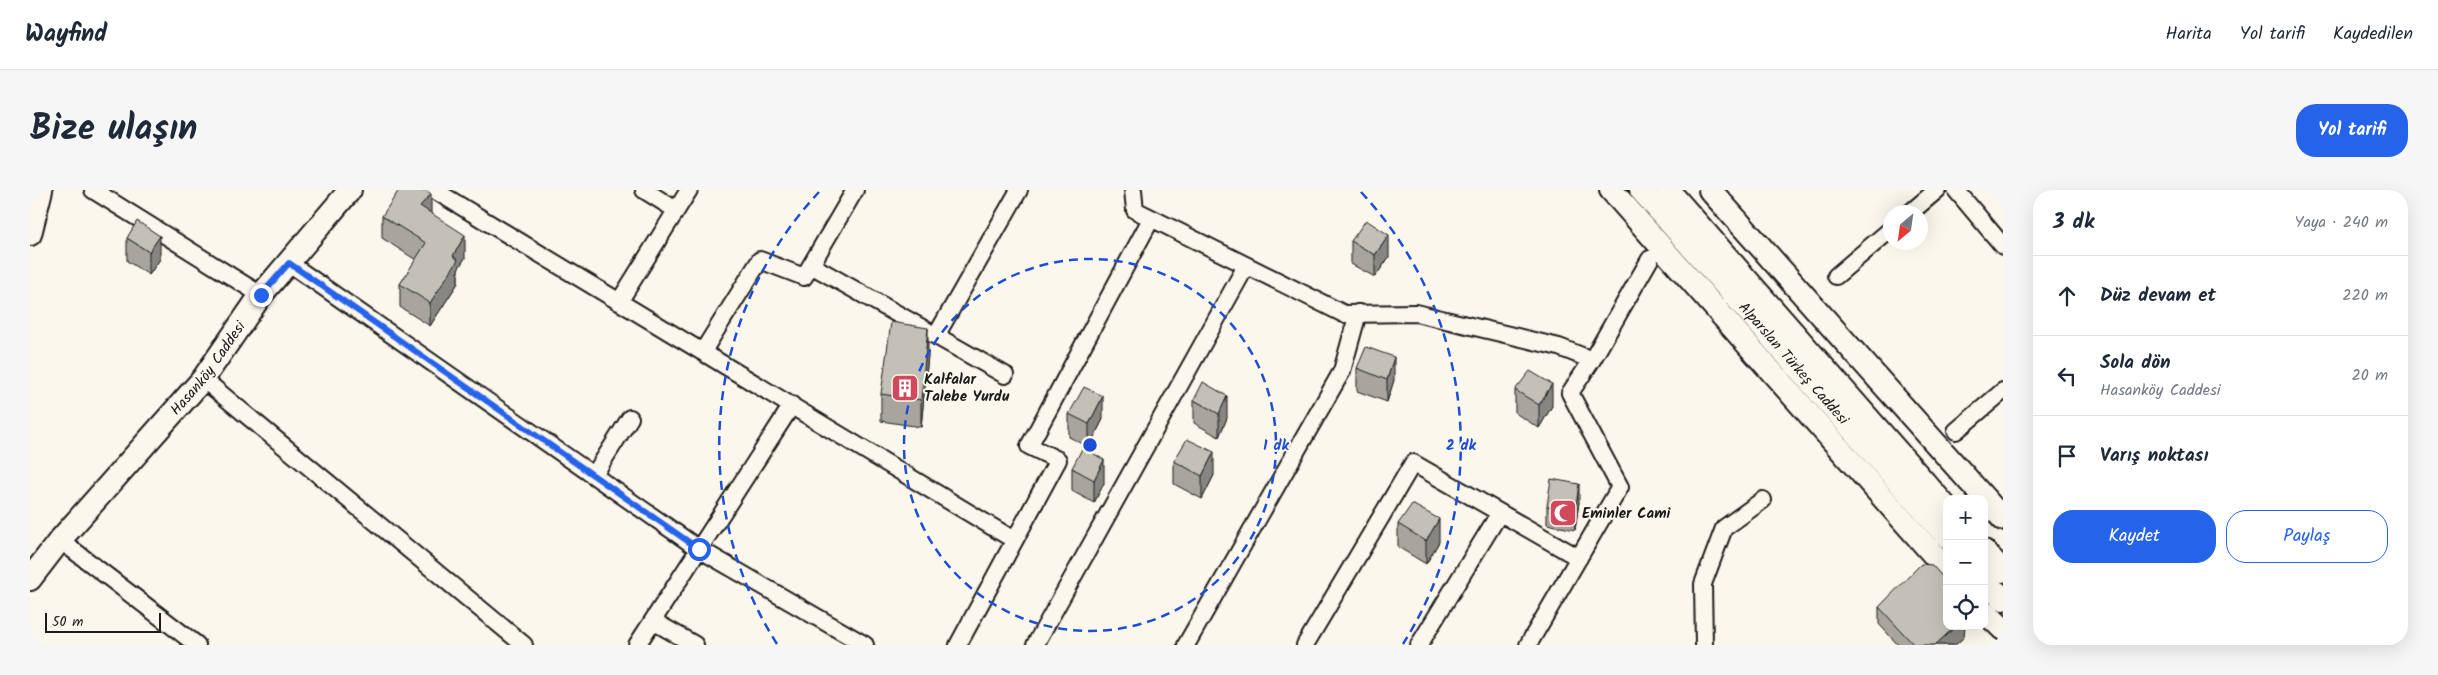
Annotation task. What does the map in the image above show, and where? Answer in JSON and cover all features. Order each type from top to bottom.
[{"type":"main road","points":[[30,234],[41,190]]},
{"type":"main road","name":"Hasanköy Caddesi","points":[[30,578],[60,540],[203,379],[261,295],[350,190]]},
{"type":"main road","points":[[1610,190],[1943,565]]},
{"type":"main road","name":"Alparslan Türkeş Caddesi","points":[[1641,190],[1943,531]]},
{"type":"main road","name":"Alparslan Türkeş Caddesi","points":[[1668,190],[1943,503]]},
{"type":"main road","points":[[1710,190],[2003,519]]},
{"type":"main road","name":"Hasanköy Caddesi","points":[[30,559],[60,540]]},
{"type":"main road","points":[[1988,555],[2003,572]]},
{"type":"main road","points":[[1988,583],[2003,599]]},
{"type":"main road","points":[[1988,615],[2003,630]]},
{"type":"street","points":[[93,190],[261,295]]},
{"type":"street","points":[[434,190],[704,351],[1014,540]]},
{"type":"street","points":[[644,190],[676,210]]},
{"type":"street","points":[[619,302],[689,190]]},
{"type":"street","points":[[704,351],[760,260],[804,277],[854,190]]},
{"type":"street","points":[[936,336],[1019,190]]},
{"type":"street","points":[[1133,190],[1135,210],[1344,314],[1416,313],[1560,347],[1592,360]]},
{"type":"street","points":[[1919,205],[1937,190]]},
{"type":"street","points":[[1956,190],[2003,246]]},
{"type":"street","points":[[958,645],[1058,460],[1029,446],[1151,219]]},
{"type":"street","points":[[1836,276],[1883,236]]},
{"type":"street","points":[[1528,645],[1620,487],[1570,393],[1592,360],[1650,258]]},
{"type":"street","points":[[289,263],[699,549],[864,645]]},
{"type":"street","points":[[811,265],[1005,375]]},
{"type":"street","points":[[1035,645],[1246,266]]},
{"type":"street","points":[[1186,645],[1342,371],[1358,313]]},
{"type":"street","points":[[203,379],[524,645]]},
{"type":"street","points":[[1956,431],[2003,390]]},
{"type":"street","points":[[638,645],[792,405]]},
{"type":"street","points":[[594,475],[630,418]]},
{"type":"street","points":[[1305,645],[1413,463],[1578,558]]},
{"type":"street","points":[[1704,645],[1703,584],[1724,528],[1763,500]]},
{"type":"street","points":[[1419,645],[1499,514]]},
{"type":"street","points":[[60,540],[197,645]]},
{"type":"street","points":[[652,622],[695,645]]},
{"type":"building","points":[[399,190],[426,190],[431,194],[420,206],[465,235],[453,256],[458,260],[430,303],[400,284],[426,243],[382,216]]},
{"type":"building","points":[[1366,220],[1389,235],[1375,255],[1351,241]]},
{"type":"building","points":[[137,221],[160,236],[149,252],[127,238]]},
{"type":"building","points":[[891,322],[928,328],[921,400],[881,394]]},
{"type":"building","points":[[1366,347],[1394,357],[1387,380],[1357,368]]},
{"type":"building","points":[[1530,371],[1552,384],[1539,405],[1515,390]]},
{"type":"building","points":[[1203,382],[1227,396],[1219,414],[1194,400]]},
{"type":"building","points":[[1084,387],[1103,396],[1089,424],[1069,414]]},
{"type":"building","points":[[1187,439],[1214,452],[1202,476],[1174,461]]},
{"type":"building","points":[[1083,447],[1104,460],[1094,480],[1072,468]]},
{"type":"building","points":[[1551,479],[1579,484],[1575,513],[1547,506]]},
{"type":"building","points":[[1412,504],[1439,519],[1426,541],[1398,524]]},
{"type":"building","points":[[1921,564],[1932,565],[1943,577],[1943,630],[1952,630],[1935,645],[1914,645],[1879,607]]},
{"type":"place","name":"Kalfalar Talebe Yurdu","points":[[905,388]]},
{"type":"place","name":"Eminler Cami","points":[[1563,513]]},
{"type":"route","points":[[261,295],[289,263],[699,549]]}]
